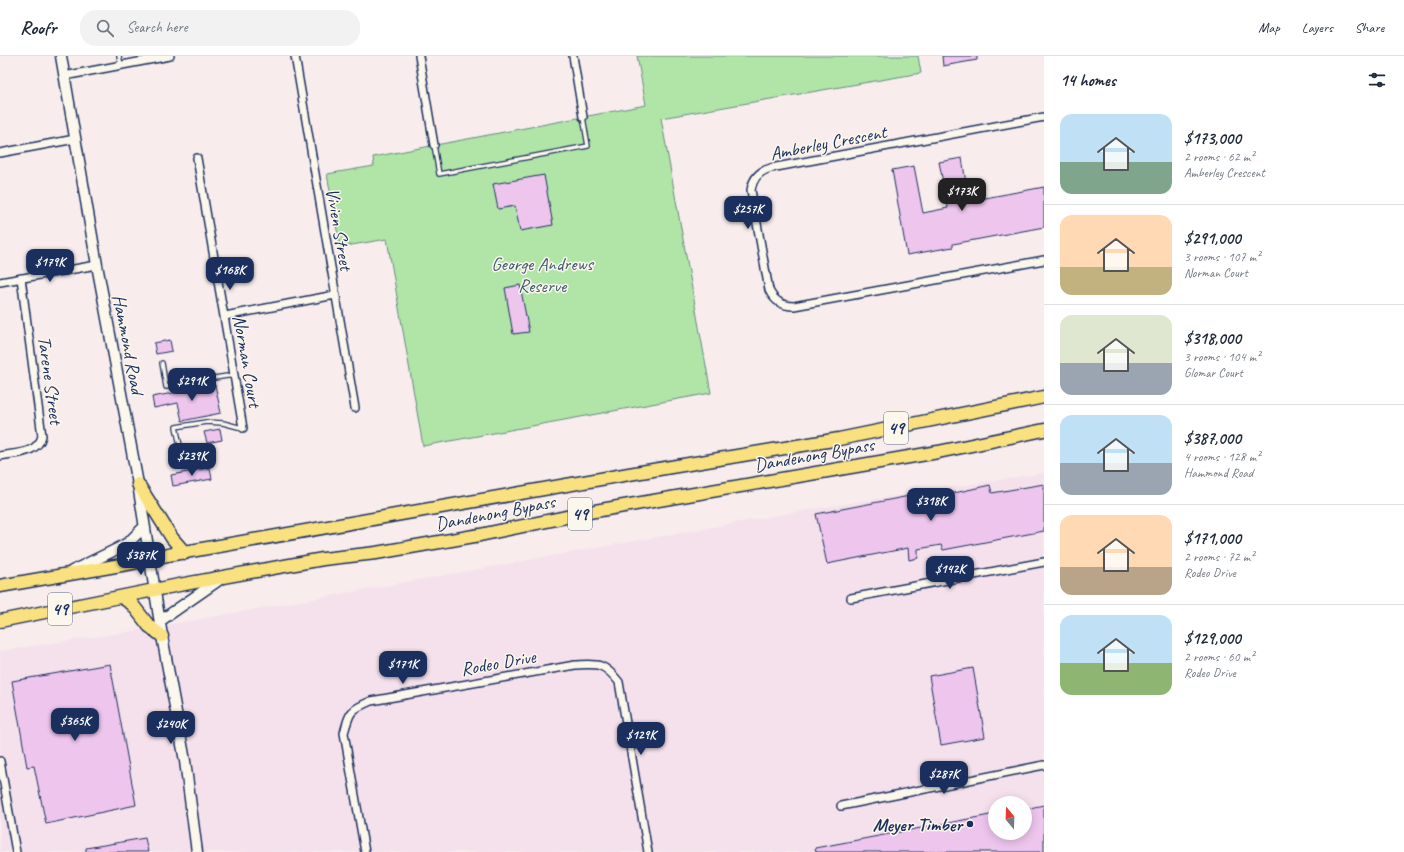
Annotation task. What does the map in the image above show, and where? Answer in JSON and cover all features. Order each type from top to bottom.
[{"type":"highway","name":"Dandenong Bypass","points":[[0,586],[629,474],[846,437],[1044,397]]},
{"type":"highway","name":"Dandenong Bypass","points":[[0,621],[155,590],[323,559],[376,553],[480,535],[595,511],[938,452],[1044,430]]},
{"type":"highway","points":[[138,484],[172,538],[185,553]]},
{"type":"highway","points":[[121,597],[132,604],[149,626],[162,636]]},
{"type":"main road","name":"Hammond Road","points":[[61,56],[97,265],[138,484],[162,636],[185,761],[197,852]]},
{"type":"main road","points":[[65,574],[123,546],[144,527]]},
{"type":"main road","points":[[160,621],[222,578]]},
{"type":"street","points":[[64,76],[170,56]]},
{"type":"street","name":"Vivien Street","points":[[295,56],[355,408]]},
{"type":"street","points":[[419,56],[434,146]]},
{"type":"street","points":[[573,56],[583,117]]},
{"type":"street","name":"Amberley Crescent","points":[[1044,117],[771,168],[759,174],[754,181],[751,190],[769,290],[776,301],[784,305],[794,306],[1044,260]]},
{"type":"street","points":[[0,153],[75,139]]},
{"type":"street","name":"Norman Court","points":[[197,158],[243,428]]},
{"type":"street","points":[[0,282],[97,265]]},
{"type":"street","name":"Tarene Street","points":[[0,456],[35,449],[39,445],[42,436],[21,278]]},
{"type":"street","points":[[225,316],[335,295]]},
{"type":"street","points":[[852,598],[1044,562]]},
{"type":"street","name":"Rodeo Drive","points":[[364,852],[344,733],[348,716],[356,707],[371,701],[387,698],[575,665],[598,664],[610,671],[618,682],[648,852]]},
{"type":"street","points":[[0,761],[16,852]]},
{"type":"street","points":[[841,806],[1044,765]]},
{"type":"lane","points":[[119,56],[121,65]]},
{"type":"lane","points":[[434,146],[439,174],[588,146],[583,117]]},
{"type":"lane","points":[[162,363],[166,387],[191,384],[208,379],[234,375]]},
{"type":"lane","points":[[204,464],[185,468],[176,427],[206,422],[223,423],[243,428]]},
{"type":"shaded area","points":[[1044,473],[1044,852],[0,852],[0,651],[133,631],[818,508]]},
{"type":"green space","name":"George Andrews Reserve","points":[[637,56],[918,56],[921,73],[661,118],[711,393],[423,446],[387,239],[340,247],[327,174],[374,166],[373,157],[646,105]]},
{"type":"building","points":[[942,56],[977,56],[977,60],[943,66]]},
{"type":"building","points":[[962,158],[969,201],[1044,187],[1044,227],[953,244],[953,247],[907,255],[892,170],[914,166],[923,213],[948,208],[939,162]]},
{"type":"building","points":[[544,175],[553,225],[520,231],[515,206],[498,209],[493,184]]},
{"type":"building","points":[[520,285],[529,332],[513,334],[505,288]]},
{"type":"building","points":[[170,340],[172,351],[156,354],[154,343]]},
{"type":"building","points":[[215,385],[221,413],[182,421],[178,403],[154,408],[152,397]]},
{"type":"building","points":[[220,429],[222,440],[207,443],[204,432]]},
{"type":"building","points":[[210,468],[212,479],[173,486],[171,475]]},
{"type":"building","points":[[1044,484],[1044,531],[943,550],[941,545],[918,549],[918,558],[909,560],[908,548],[827,564],[816,514],[930,492],[932,498],[990,485],[992,493]]},
{"type":"building","points":[[110,664],[136,805],[46,824],[34,766],[27,767],[12,681]]},
{"type":"building","points":[[973,668],[985,737],[941,745],[929,676]]},
{"type":"building","name":"Meyer Timber","points":[[1044,805],[1044,852],[816,852],[815,848],[988,815],[988,840],[1032,840],[1032,808]]},
{"type":"building","points":[[145,838],[148,852],[86,852],[86,848]]},
{"type":"place","name":"Meyer Timber","points":[[970,824]]}]
